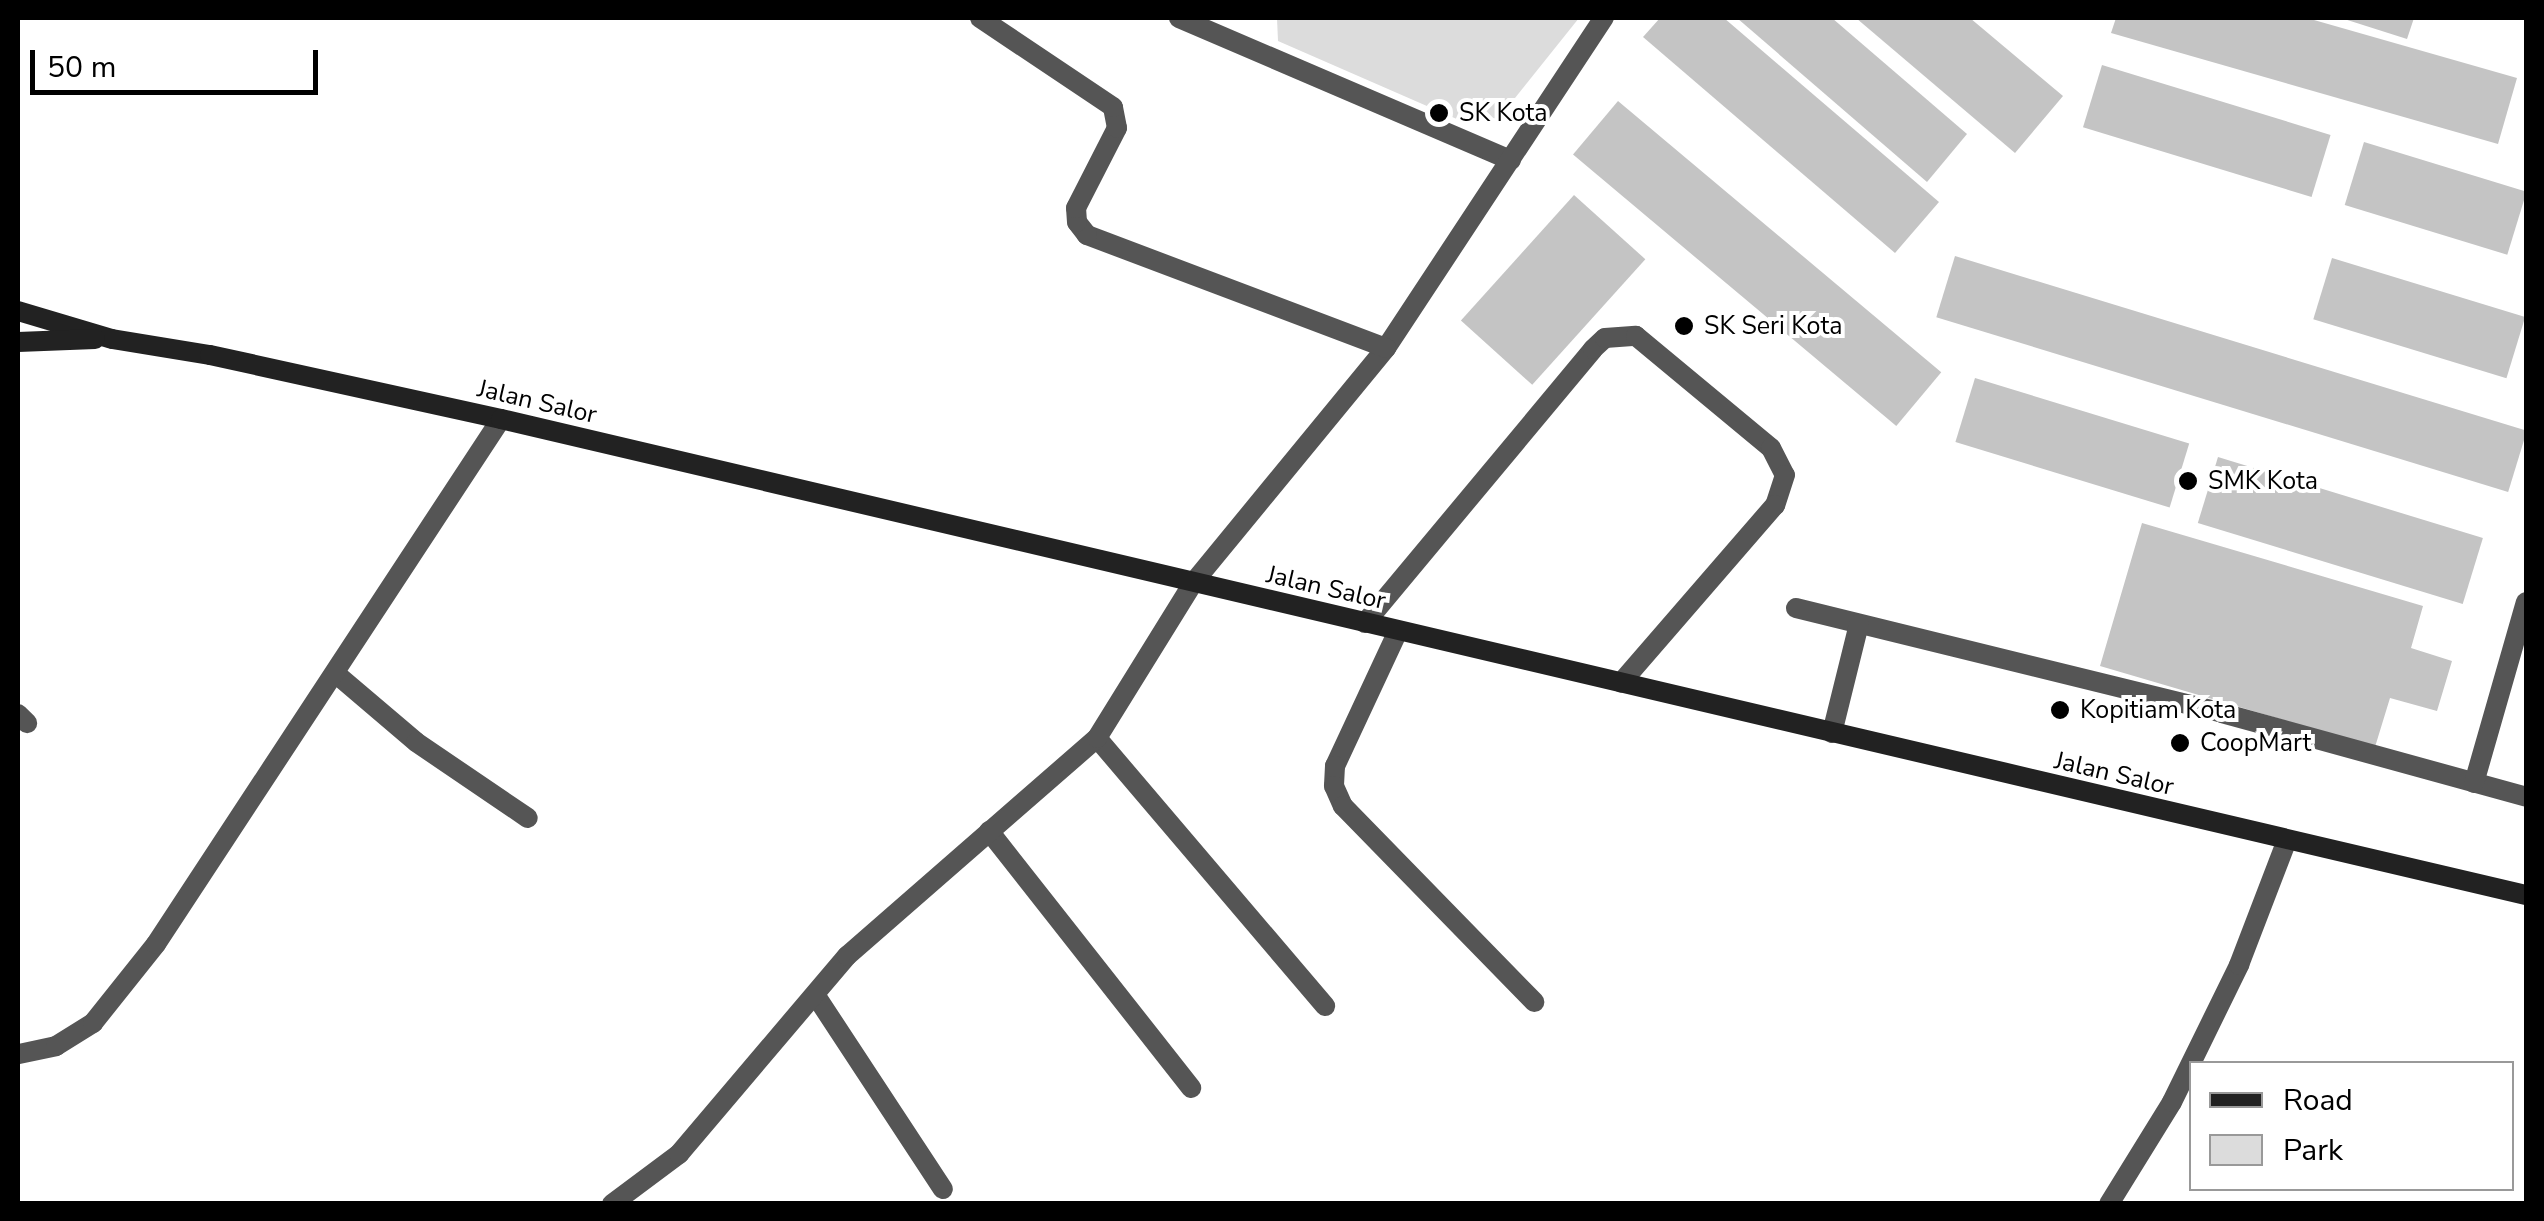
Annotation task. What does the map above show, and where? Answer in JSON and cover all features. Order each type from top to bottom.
[{"type":"main road","name":"Jalan Salor","points":[[18,311],[112,339],[210,355],[501,419],[2526,895]]},
{"type":"main road","name":"Jalan Salor","points":[[18,342],[112,339]]},
{"type":"street","points":[[980,18],[1113,107],[1116,128],[1076,208],[1077,222],[1086,235],[1386,348]]},
{"type":"street","points":[[1179,18],[1510,160]]},
{"type":"street","points":[[612,1204],[679,1154],[847,956],[1098,738],[1193,583],[1386,348],[1604,18]]},
{"type":"street","points":[[1365,623],[1593,348],[1605,338],[1636,336],[1771,448],[1785,476],[1776,505],[1621,683]]},
{"type":"street","points":[[20,1054],[56,1046],[93,1023],[165,930],[501,419]]},
{"type":"street","points":[[2474,782],[2526,602]]},
{"type":"street","points":[[1796,608],[2204,708],[2526,797]]},
{"type":"street","points":[[1832,733],[1859,624]]},
{"type":"street","points":[[1398,631],[1334,766],[1334,786],[1343,806],[1534,1002]]},
{"type":"street","points":[[334,673],[416,742],[528,818]]},
{"type":"street","points":[[1098,738],[1325,1006]]},
{"type":"street","points":[[989,830],[1191,1088]]},
{"type":"street","points":[[2192,1061],[2238,964],[2287,840]]},
{"type":"street","points":[[816,996],[943,1189]]},
{"type":"street","points":[[2109,1204],[2172,1102],[2189,1066]]},
{"type":"green space","points":[[1277,18],[1579,18],[1499,118],[1459,120],[1278,41]]},
{"type":"building","points":[[1660,18],[1724,18],[1939,202],[1895,253],[1643,37]]},
{"type":"building","points":[[1737,18],[1832,18],[1967,134],[1927,182]]},
{"type":"building","points":[[1856,18],[1970,18],[2063,96],[2015,153]]},
{"type":"building","points":[[2116,18],[2307,18],[2517,78],[2498,144],[2111,33]]},
{"type":"building","points":[[2341,18],[2414,18],[2407,39]]},
{"type":"building","points":[[2102,65],[2331,135],[2312,197],[2083,127]]},
{"type":"building","points":[[1618,101],[1941,372],[1896,426],[1573,155]]},
{"type":"building","points":[[2364,142],[2526,192],[2507,255],[2345,205]]},
{"type":"building","points":[[1574,195],[1645,259],[1532,385],[1461,321]]},
{"type":"building","points":[[1955,256],[2526,431],[2508,492],[1936,317]]},
{"type":"building","points":[[2332,258],[2525,317],[2506,378],[2313,319]]},
{"type":"building","points":[[1975,378],[2189,443],[2170,508],[1955,442]]},
{"type":"building","points":[[2218,457],[2483,538],[2463,604],[2198,523]]},
{"type":"building","points":[[2142,523],[2423,606],[2411,648],[2452,661],[2437,711],[2390,698],[2375,747],[2100,666]]},
{"type":"place","name":"SK Kota","points":[[1439,113]]},
{"type":"place","name":"SK Seri Kota","points":[[1684,326]]},
{"type":"place","name":"SMK Kota","points":[[2188,481]]},
{"type":"place","name":"Kopitiam Kota","points":[[2060,710]]},
{"type":"place","name":"CoopMart","points":[[2180,743]]}]
